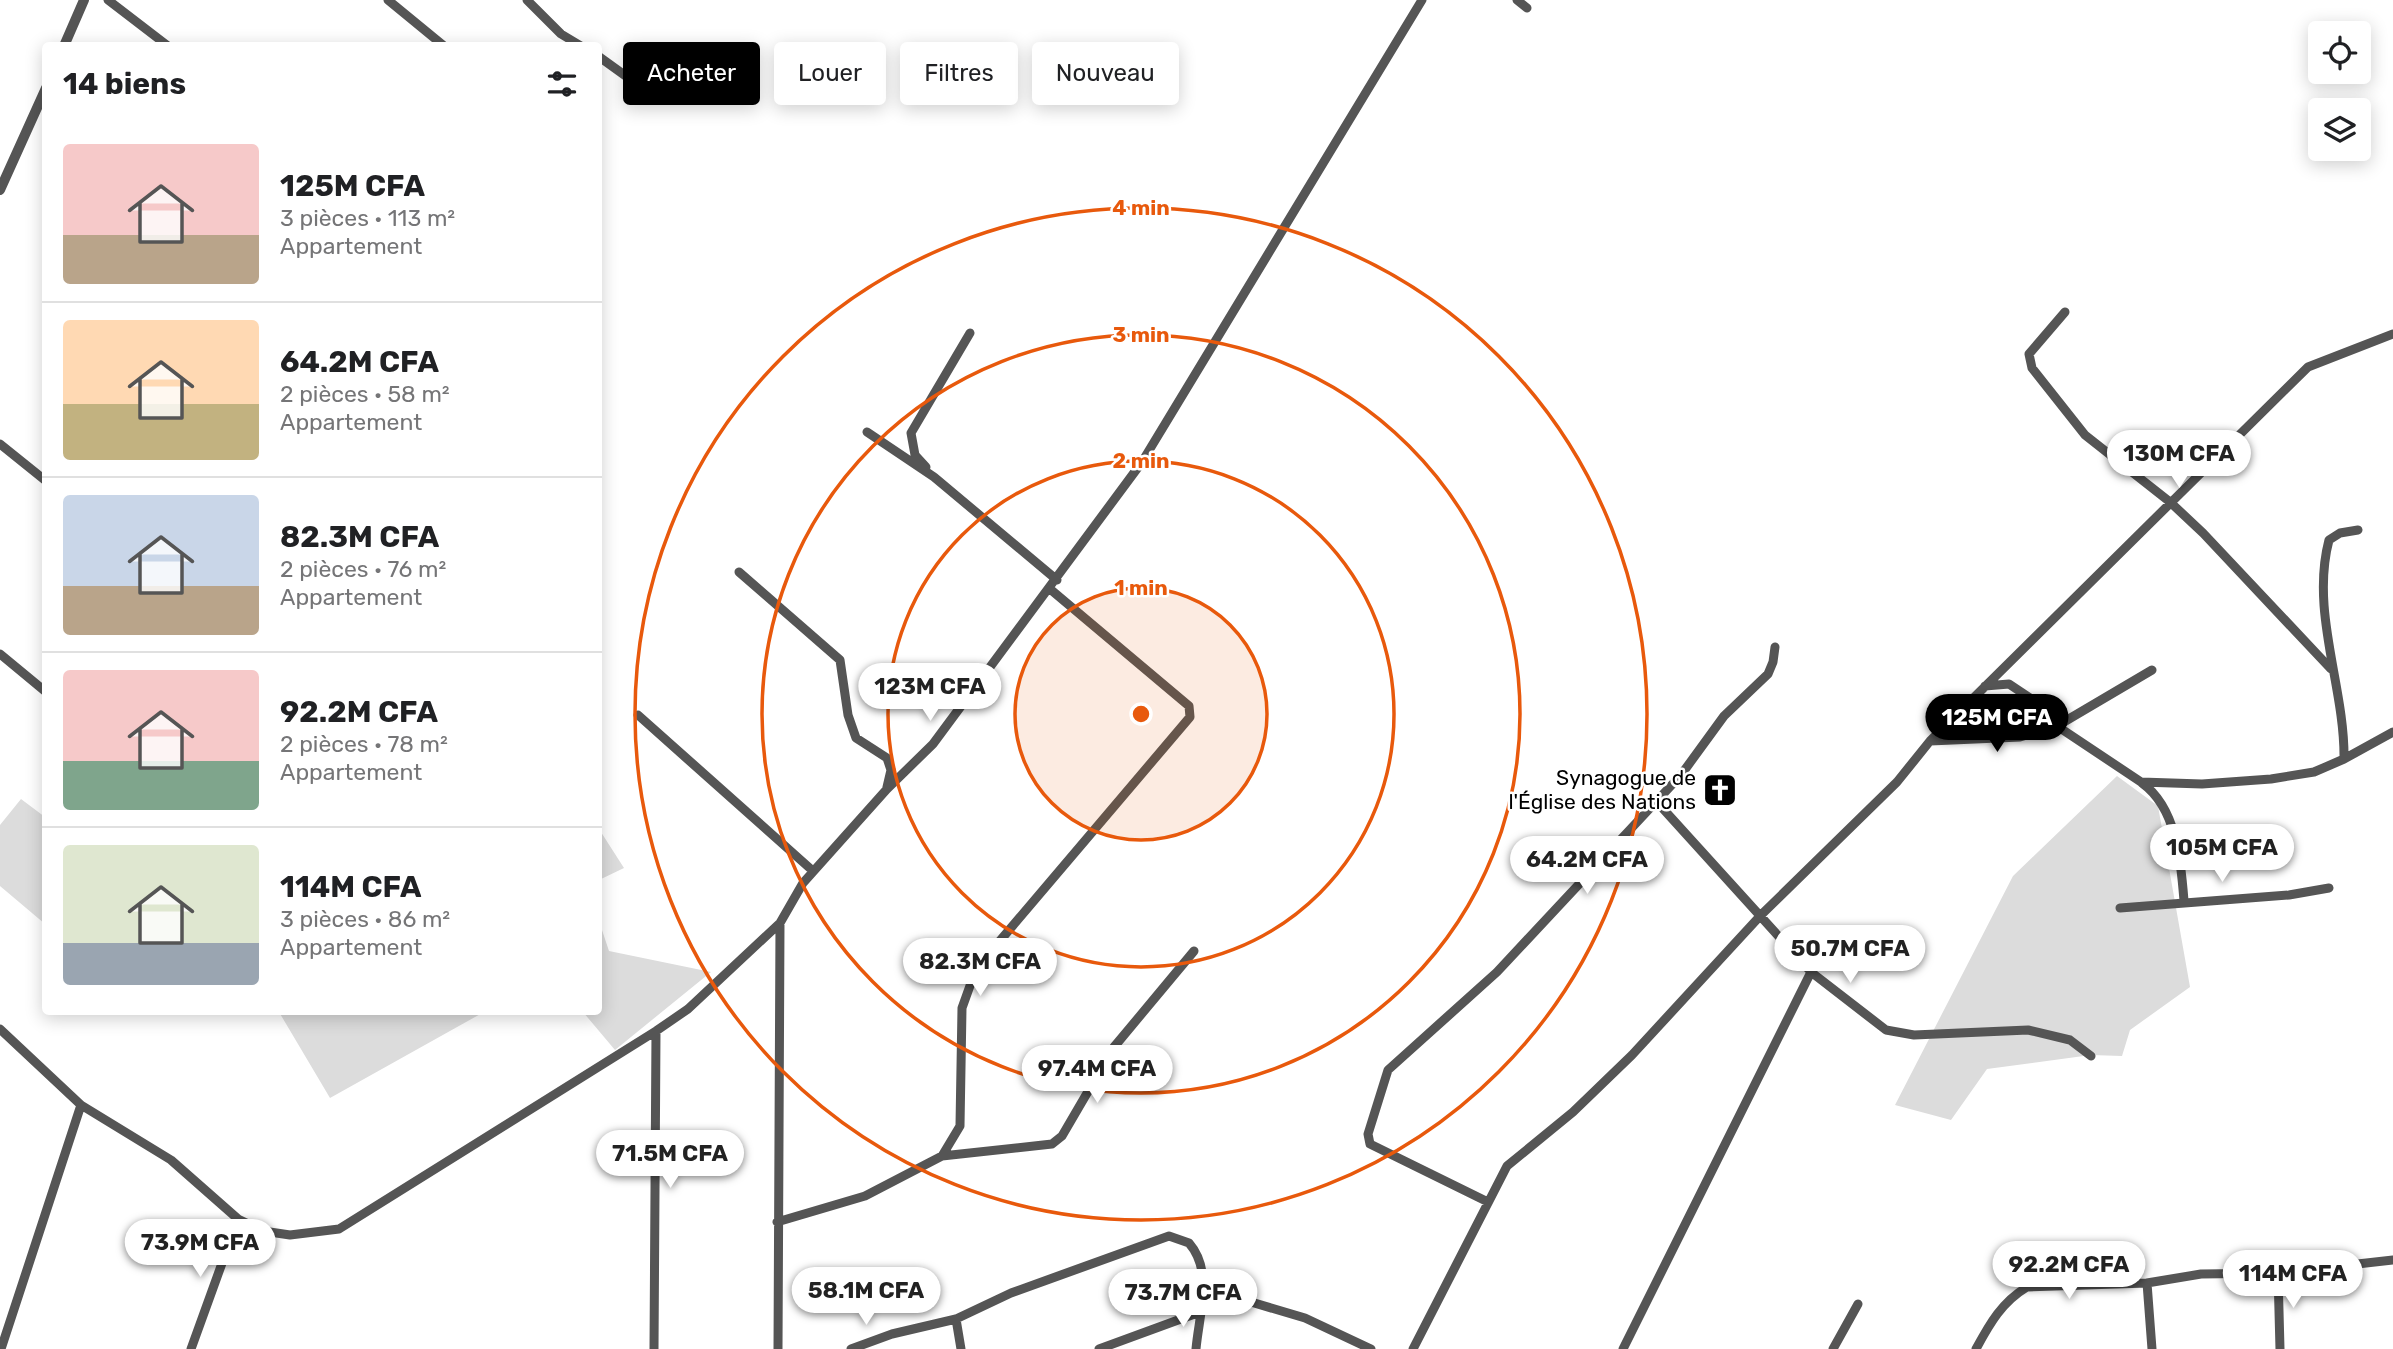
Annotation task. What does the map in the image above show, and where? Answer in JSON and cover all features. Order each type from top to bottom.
[{"type":"street","points":[[66,42],[84,0]]},
{"type":"street","points":[[108,0],[163,42]]},
{"type":"street","points":[[388,0],[439,42]]},
{"type":"street","points":[[527,0],[561,34],[574,42]]},
{"type":"street","points":[[0,1030],[81,1105],[171,1160],[238,1219],[263,1231],[289,1236],[339,1229],[688,1009],[780,923],[813,871],[887,789],[933,744],[1051,589],[1142,462],[1422,0]]},
{"type":"street","points":[[1517,0],[1527,8]]},
{"type":"street","points":[[602,59],[623,75]]},
{"type":"street","points":[[0,190],[42,97]]},
{"type":"street","points":[[2065,312],[2029,354],[2032,368],[2085,435],[2169,502],[2300,632],[2332,670]]},
{"type":"street","points":[[934,477],[915,454],[911,433],[970,333]]},
{"type":"street","points":[[1413,1349],[1507,1166],[1573,1112],[1632,1055],[1761,915],[1897,782],[1930,741],[2308,367],[2393,334]]},
{"type":"street","points":[[867,432],[934,477],[1057,580]]},
{"type":"street","points":[[0,444],[42,478]]},
{"type":"street","points":[[2344,759],[2344,722],[2332,670],[2325,587],[2326,551],[2329,540],[2340,533],[2358,530]]},
{"type":"street","points":[[739,572],[840,660],[848,715],[856,738],[887,758],[891,770],[887,789]]},
{"type":"street","points":[[942,1156],[960,1126],[962,1008],[976,969],[1190,717],[1192,711],[1051,589]]},
{"type":"street","points":[[1488,1202],[1370,1144],[1368,1133],[1388,1070],[1497,972],[1681,775],[1724,716],[1768,674],[1775,647]]},
{"type":"street","points":[[0,654],[42,689]]},
{"type":"street","points":[[1930,741],[2020,737],[2057,726],[2152,670]]},
{"type":"street","points":[[1985,686],[2009,684],[2036,702],[2057,726],[2154,792],[2168,813],[2181,872],[2184,901]]},
{"type":"street","points":[[638,715],[813,871]]},
{"type":"street","points":[[2141,782],[2202,784],[2271,779],[2314,772],[2393,732]]},
{"type":"street","points":[[1656,801],[1811,972],[1886,1030],[1914,1035],[2028,1030],[2070,1040],[2091,1055]]},
{"type":"street","points":[[2120,908],[2289,895],[2329,888]]},
{"type":"street","points":[[778,1349],[780,923]]},
{"type":"street","points":[[777,1222],[865,1196],[942,1156],[1052,1144],[1062,1136],[1114,1047],[1194,951]]},
{"type":"street","points":[[1623,1349],[1811,972]]},
{"type":"street","points":[[654,1349],[656,1031]]},
{"type":"street","points":[[1,1349],[81,1105]]},
{"type":"street","points":[[191,1349],[238,1219]]},
{"type":"street","points":[[850,1349],[892,1334],[956,1319],[1011,1293],[1169,1236],[1189,1243],[1198,1252],[1203,1278],[1196,1349]]},
{"type":"street","points":[[1976,1349],[1991,1321],[2010,1297],[2028,1287],[2147,1283],[2219,1273],[2278,1273],[2393,1260]]},
{"type":"street","points":[[2278,1273],[2280,1349]]},
{"type":"street","points":[[2147,1283],[2152,1349]]},
{"type":"street","points":[[1099,1349],[1200,1312],[1222,1301],[1241,1299],[1268,1304],[1371,1349]]},
{"type":"street","points":[[1833,1349],[1858,1304]]},
{"type":"street","points":[[956,1319],[961,1349]]},
{"type":"shaded area","points":[[2117,776],[2158,806],[2190,987],[2130,1030],[2122,1056],[2091,1055],[1987,1069],[1951,1120],[1895,1105],[2013,876]]},
{"type":"shaded area","points":[[21,799],[42,815],[42,921],[0,886],[0,825]]},
{"type":"shaded area","points":[[602,834],[624,868],[602,878]]},
{"type":"shaded area","points":[[602,930],[609,951],[711,972],[615,1050],[586,1015],[602,1015]]},
{"type":"shaded area","points":[[281,1015],[479,1015],[330,1098]]},
{"type":"place","name":"Synagogue de l'Église des Nations","points":[[1720,790]]}]
